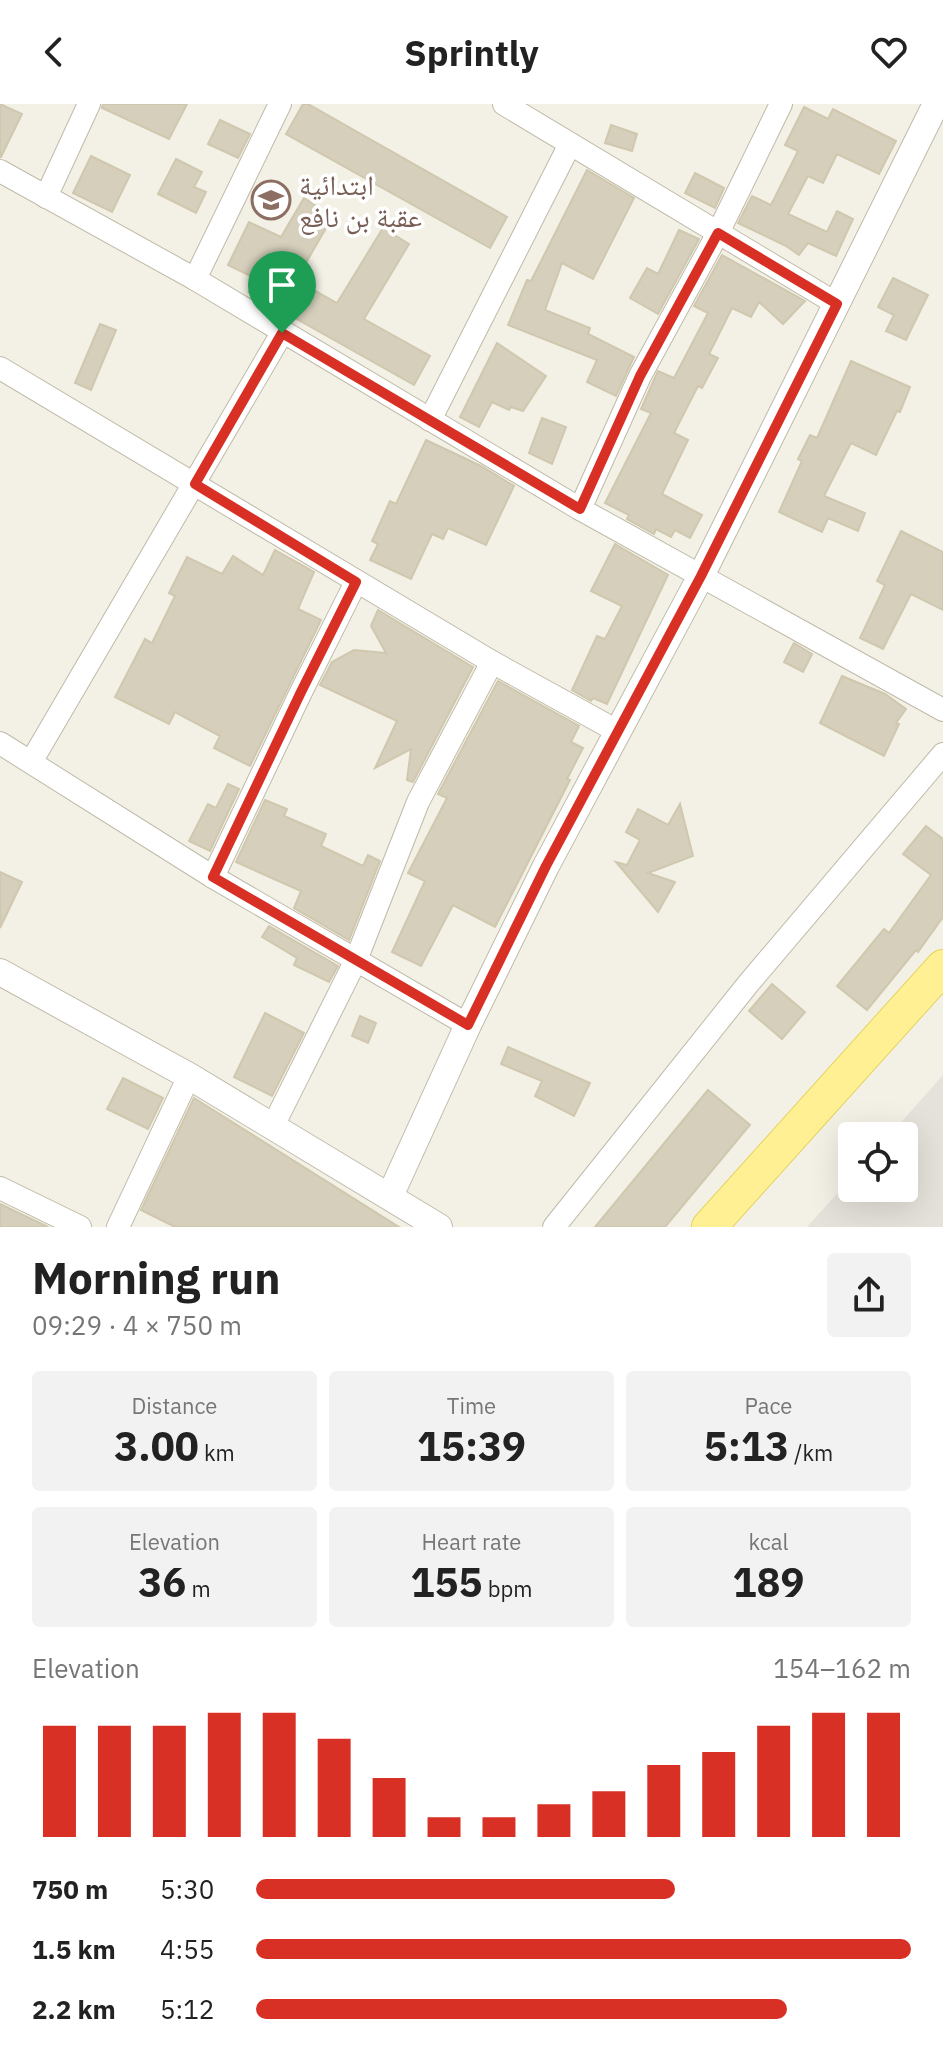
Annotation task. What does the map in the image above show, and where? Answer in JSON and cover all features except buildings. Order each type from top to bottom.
[{"type":"main road","points":[[709,1227],[943,967]]},
{"type":"main road","points":[[727,1227],[943,988]]},
{"type":"street","points":[[46,197],[89,104]]},
{"type":"street","points":[[195,279],[280,104]]},
{"type":"street","points":[[504,104],[837,304]]},
{"type":"street","points":[[580,509],[640,376],[718,233],[781,104]]},
{"type":"street","points":[[390,1196],[468,1025],[546,866],[701,576],[932,109]]},
{"type":"street","points":[[430,420],[570,144]]},
{"type":"street","points":[[0,171],[195,279],[580,509],[943,710]]},
{"type":"street","points":[[31,762],[282,333]]},
{"type":"street","points":[[0,368],[356,582],[617,731]]},
{"type":"street","points":[[213,877],[356,582]]},
{"type":"street","points":[[273,1126],[356,960],[418,802],[492,662]]},
{"type":"street","points":[[0,743],[213,877],[468,1025]]},
{"type":"street","points":[[554,1227],[748,984],[943,754]]},
{"type":"street","points":[[0,972],[189,1076],[439,1227]]},
{"type":"street","points":[[118,1227],[189,1076]]},
{"type":"street","points":[[0,1188],[80,1227]]},
{"type":"shaded area","points":[[943,1075],[943,1227],[807,1227],[838,1193],[838,1202],[918,1202],[918,1122],[901,1122]]},
{"type":"place","name":"ابتدائية عقبة بن نافع","points":[[271,200]]},
{"type":"route","points":[[718,233],[837,304],[701,576],[546,866],[468,1025],[213,877],[356,582],[195,484],[282,333],[580,509],[640,376],[718,233]]}]
